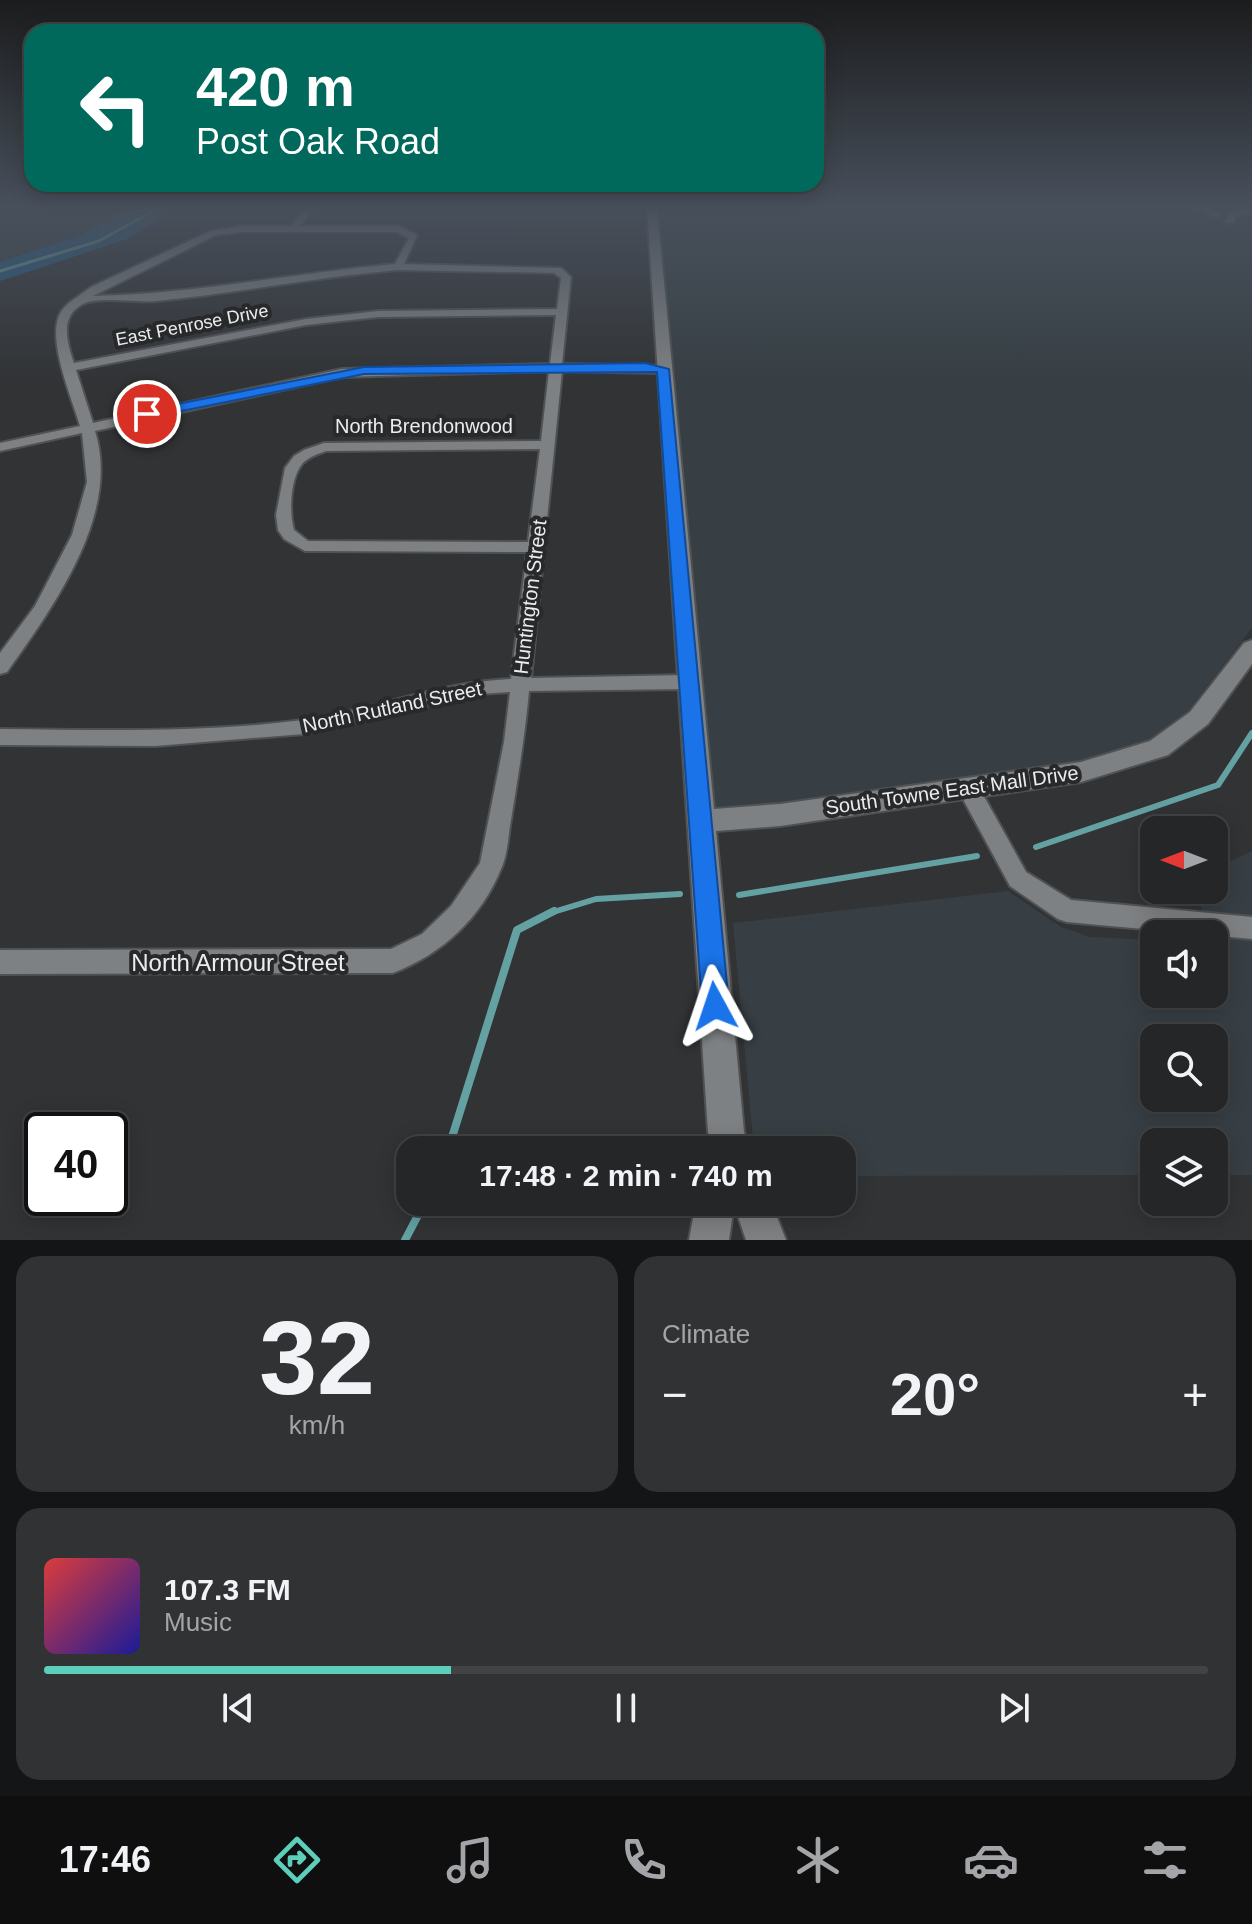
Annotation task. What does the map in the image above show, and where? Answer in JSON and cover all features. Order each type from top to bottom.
[{"type":"street","points":[[0,667],[43,608],[80,535],[94,482],[92,443],[62,345],[61,322],[78,299],[140,266]]},
{"type":"street","points":[[654,266],[658,369],[726,1136]]},
{"type":"street","points":[[78,299],[154,298],[252,283],[398,267]]},
{"type":"street","name":"Huntington Street","points":[[398,267],[529,268],[560,273],[566,277],[562,312],[562,369],[548,445],[514,742],[491,866],[460,914]]},
{"type":"street","points":[[262,269],[269,281]]},
{"type":"street","points":[[249,271],[252,283]]},
{"type":"street","name":"East Penrose Drive","points":[[68,368],[306,322],[378,314],[562,312]]},
{"type":"street","points":[[0,447],[342,373],[423,369],[632,372],[658,369]]},
{"type":"street","name":"North Brendonwood","points":[[536,547],[305,546],[292,539],[285,530],[288,479],[297,461],[324,447],[548,445]]},
{"type":"street","name":"South Towne East Mall Drive","points":[[700,821],[780,815],[1081,772],[1159,748],[1199,718],[1252,648]]},
{"type":"street","name":"North Rutland Street","points":[[0,737],[155,738],[304,727],[480,687],[688,682]]},
{"type":"street","points":[[968,788],[1018,879],[1067,911],[1252,928]]},
{"type":"street","name":"North Armour Street","points":[[0,962],[393,961],[431,942],[460,914]]},
{"type":"street","points":[[709,1240],[713,1216]]},
{"type":"street","points":[[757,1216],[766,1240]]},
{"type":"shaded area","points":[[0,266],[46,266],[0,281]]},
{"type":"shaded area","points":[[655,266],[1252,266],[1252,628],[1159,748],[968,788],[700,821]]},
{"type":"shaded area","points":[[1252,851],[1252,1175],[1228,1175],[1228,1128],[1140,1128],[1140,1175],[856,1176],[856,1136],[753,1136],[733,923],[1008,891],[1061,927],[1090,937],[1140,939],[1140,1008],[1228,1008],[1228,920],[1206,920],[1200,904],[1228,904],[1228,862]]},
{"type":"waterway","points":[[0,271],[17,266]]},
{"type":"waterway","points":[[1036,847],[1218,785],[1252,733]]},
{"type":"waterway","points":[[739,895],[977,856]]},
{"type":"waterway","points":[[550,913],[596,899],[680,894]]},
{"type":"waterway","points":[[550,913],[554,911]]},
{"type":"waterway","points":[[452,1136],[517,930],[550,913]]},
{"type":"waterway","points":[[405,1240],[418,1216]]},
{"type":"route","points":[[147,414],[263,388],[364,370],[663,369],[715,1006]]}]
